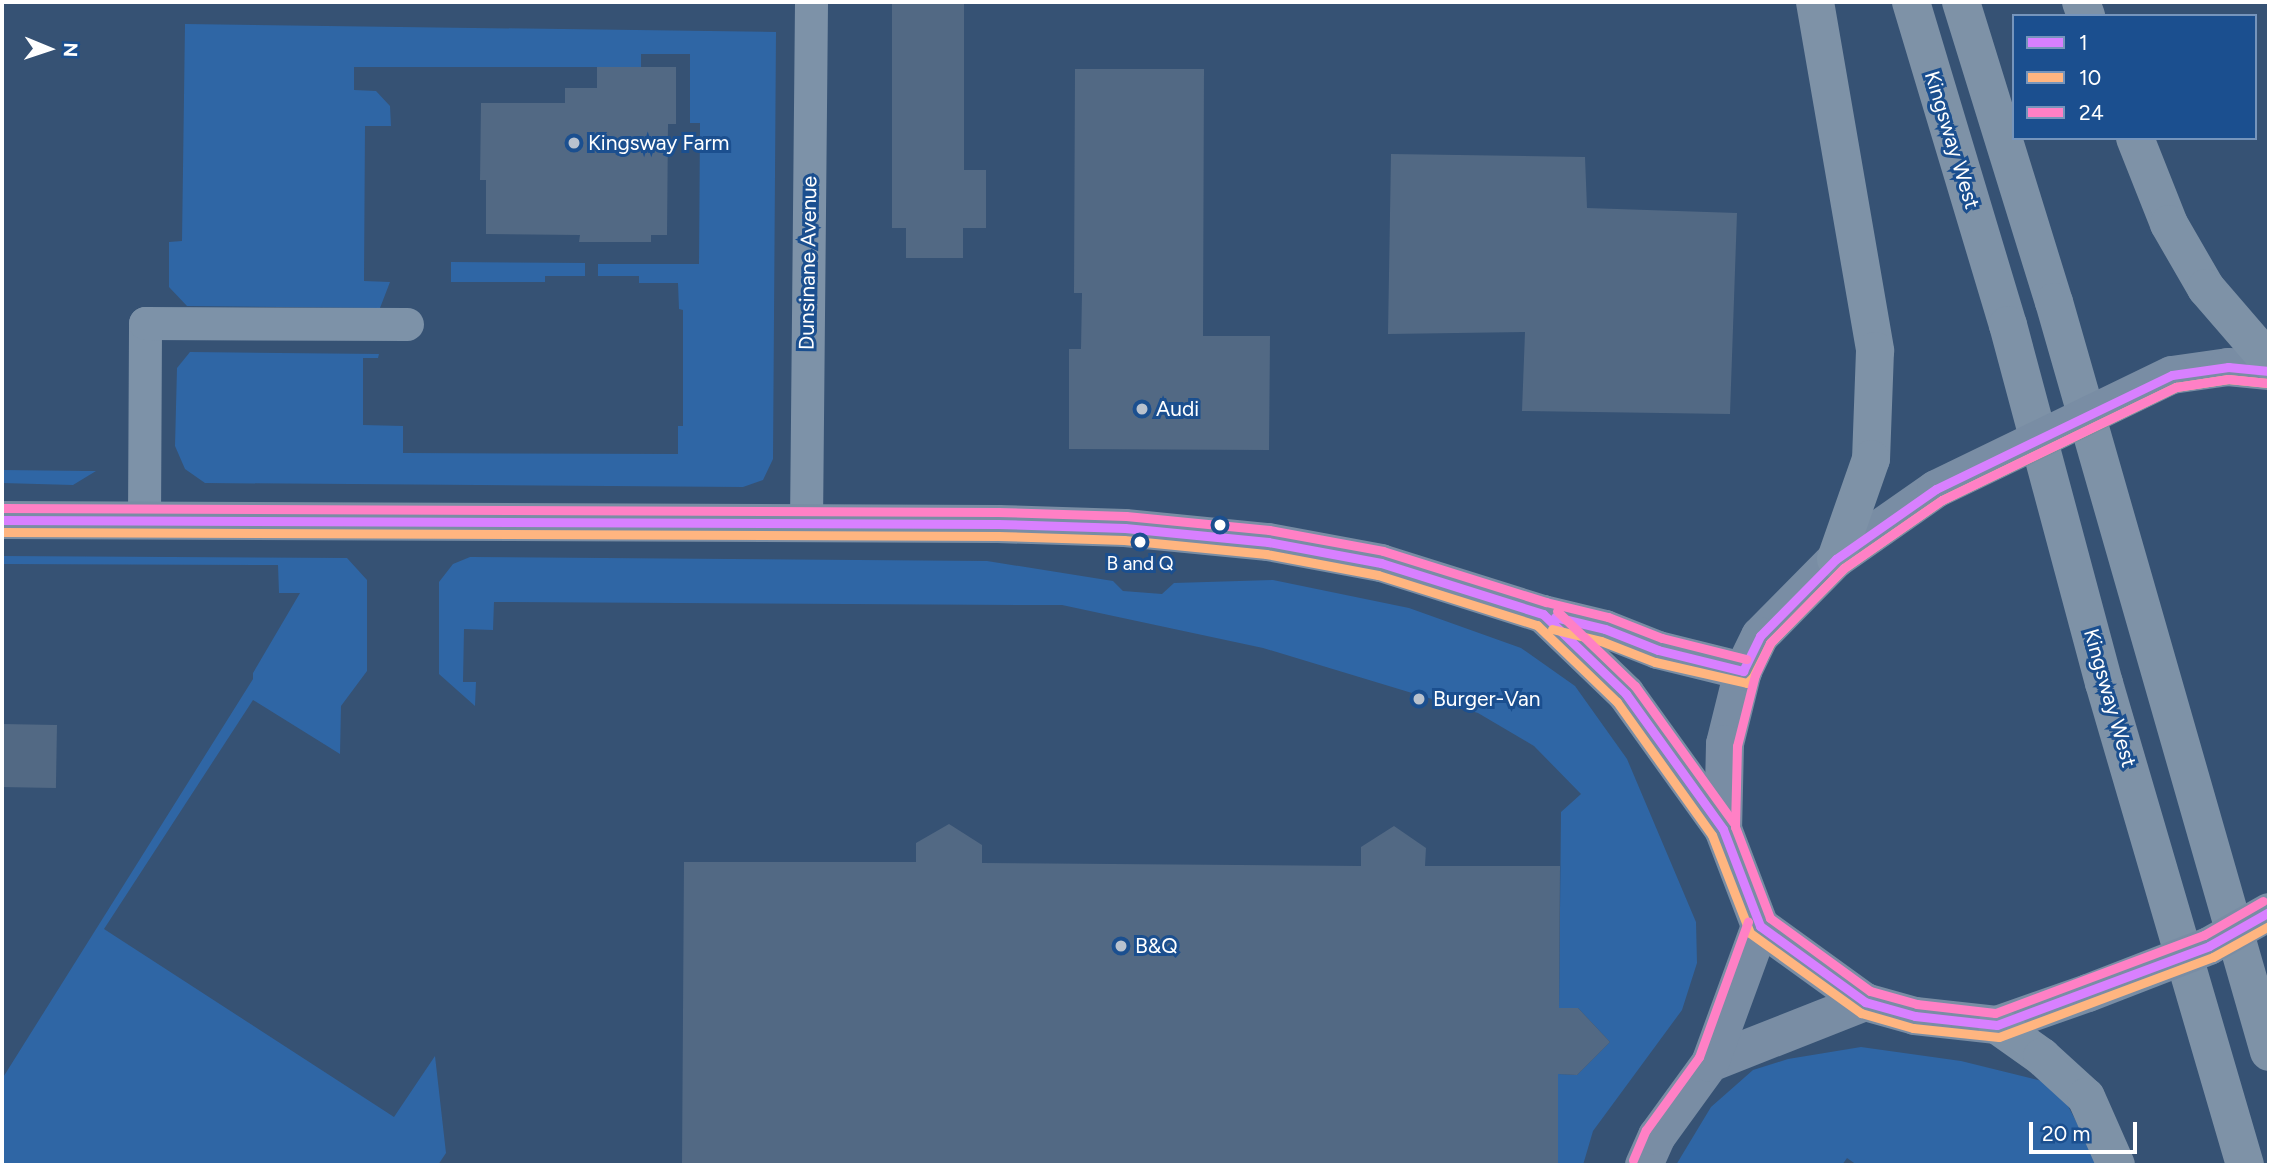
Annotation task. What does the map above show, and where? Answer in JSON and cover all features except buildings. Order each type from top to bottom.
[{"type":"highway","points":[[1815,2],[1875,351],[1871,459],[1836,559]]},
{"type":"highway","name":"Kingsway West","points":[[1911,2],[2008,325],[2104,683],[2245,1165]]},
{"type":"highway","points":[[1961,2],[2057,315],[2269,1052]]},
{"type":"highway","points":[[2136,140],[2169,224],[2206,288],[2269,361]]},
{"type":"highway","points":[[1997,1025],[2042,1057],[2086,1097],[2116,1165]]},
{"type":"street","name":"Dunsinane Avenue","points":[[806,524],[811,2]]},
{"type":"street","points":[[144,520],[145,323],[407,324]]},
{"type":"street","points":[[1723,829],[1725,744],[1743,671],[1760,635],[1836,559],[1936,489],[2172,375],[2228,367],[2269,371]]},
{"type":"street","points":[[2,520],[1125,528],[1268,542],[1381,563],[1544,614],[1605,629],[1658,650],[1743,671]]},
{"type":"street","points":[[1544,614],[1626,694],[1723,829],[1760,926],[1865,1002],[1915,1016],[1997,1025],[2209,946],[2269,912]]},
{"type":"street","points":[[1644,1165],[1657,1136],[1710,1063],[1760,926]]},
{"type":"street","points":[[1710,1063],[1865,1002]]},
{"type":"shaded area","points":[[185,24],[776,32],[773,459],[763,480],[743,487],[205,483],[185,469],[175,446],[177,368],[190,352],[379,354],[378,358],[363,358],[363,425],[403,426],[403,453],[678,454],[678,426],[683,426],[683,310],[679,309],[678,283],[639,283],[639,276],[598,276],[598,264],[699,264],[700,123],[690,123],[690,54],[641,54],[641,67],[354,67],[354,90],[376,91],[390,106],[391,126],[365,126],[364,281],[390,282],[380,308],[187,306],[169,287],[169,242],[182,241]]},
{"type":"shaded area","points":[[451,262],[585,263],[585,276],[545,276],[545,282],[451,282]]},
{"type":"shaded area","points":[[2,470],[96,471],[73,485],[2,483]]},
{"type":"shaded area","points":[[2,556],[347,558],[367,580],[367,671],[341,706],[340,754],[253,700],[104,929],[394,1117],[435,1056],[446,1153],[438,1165],[2,1165],[2,1079],[253,679],[253,673],[300,593],[279,593],[278,565],[2,564]]},
{"type":"shaded area","points":[[470,557],[987,561],[1113,581],[1123,591],[1162,594],[1174,583],[1273,580],[1409,608],[1521,648],[1575,686],[1627,759],[1696,922],[1697,963],[1682,1010],[1593,1131],[1583,1165],[1558,1165],[1558,1074],[1577,1075],[1610,1042],[1578,1008],[1559,1008],[1561,812],[1581,794],[1534,746],[1478,713],[1263,648],[1062,605],[494,602],[493,630],[464,629],[463,682],[476,682],[475,706],[439,674],[439,582],[453,564]]},
{"type":"shaded area","points":[[1861,1047],[1961,1061],[2042,1081],[2067,1104],[2099,1165],[1857,1165],[1847,1158],[1842,1165],[1676,1165],[1711,1107],[1753,1070],[1788,1059]]},
{"type":"transit line","name":"1","points":[[1555,617],[1605,629],[1658,650],[1743,671],[1760,636],[1836,559],[1936,489],[2172,375],[2228,367],[2269,371]]},
{"type":"transit line","name":"10","points":[[1552,629],[1601,641],[1655,662],[1747,683],[1753,677],[1770,643],[1844,568],[1942,500],[2176,387],[2228,379],[2268,383]]},
{"type":"transit line","name":"24","points":[[2263,901],[2204,935],[1995,1013],[1917,1004],[1870,991],[1770,918],[1735,827],[1737,746],[1755,675],[1770,643],[1844,568],[1942,500],[2176,387],[2228,379],[2268,383]]},
{"type":"transit line","name":"24","points":[[2,508],[998,512],[1126,516],[1269,530],[1383,551],[1546,602],[1608,617],[1662,638],[1746,659]]},
{"type":"transit line","name":"1","points":[[2,520],[998,524],[1125,528],[1268,542],[1381,563],[1543,614],[1626,694],[1723,829],[1760,926],[1865,1002],[1915,1016],[1997,1025],[2209,946],[2269,912]]},
{"type":"transit line","name":"10","points":[[2,532],[998,536],[1124,540],[1266,554],[1378,575],[1537,625],[1617,702],[1712,835],[1750,933],[1861,1013],[1913,1028],[1999,1037],[2213,957],[2269,926]]},
{"type":"transit line","name":"24","points":[[1557,611],[1635,686],[1733,822]]},
{"type":"transit line","name":"24","points":[[1633,1160],[1646,1130],[1699,1057],[1748,922]]},
{"type":"place","name":"Kingsway Farm","points":[[574,143]]},
{"type":"place","name":"Audi","points":[[1142,409]]},
{"type":"place","name":"B and Q","points":[[1140,542]]},
{"type":"place","name":"Burger-Van","points":[[1419,699]]},
{"type":"place","name":"B&Q","points":[[1121,946]]}]
